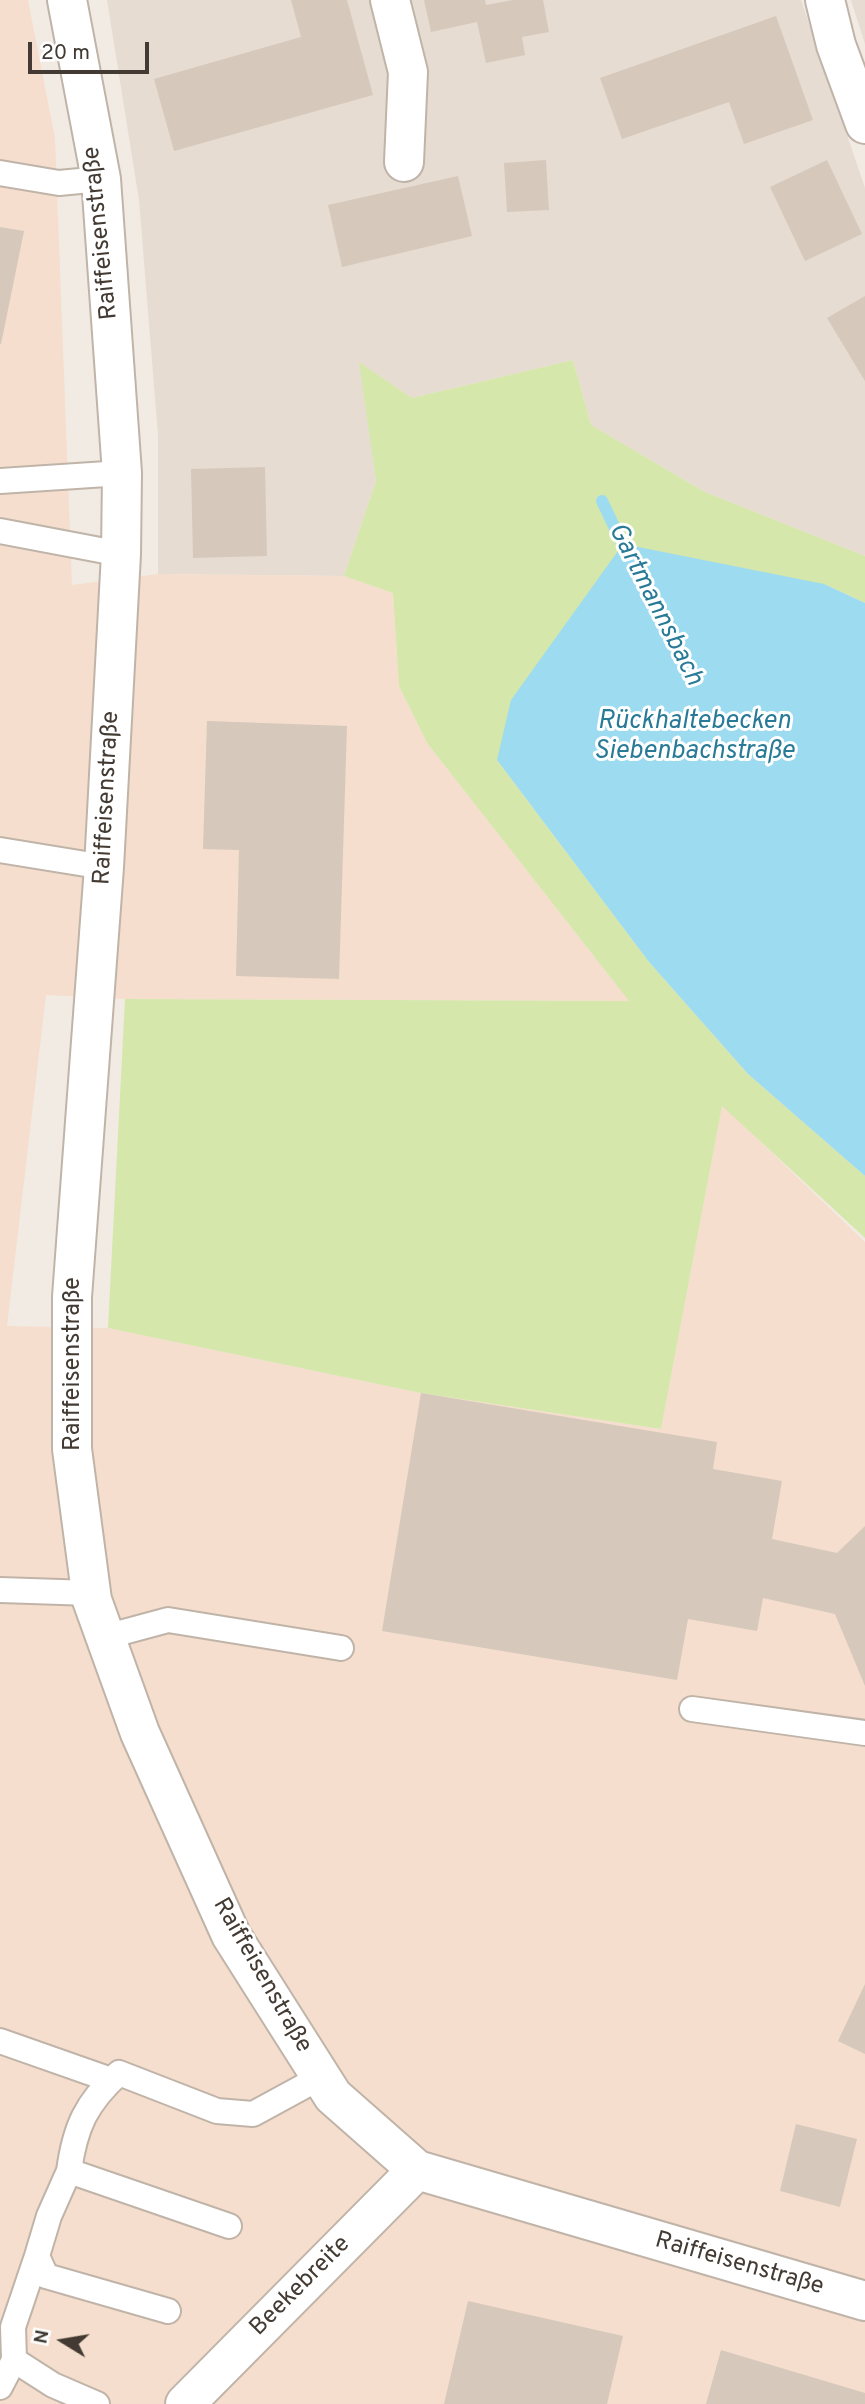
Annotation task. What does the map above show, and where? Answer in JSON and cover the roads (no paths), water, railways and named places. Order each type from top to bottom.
[{"type":"street","name":"Raiffeisenstraße","points":[[67,0],[101,179],[122,473],[121,554],[104,867],[72,1297],[72,1449],[91,1593],[105,1637],[140,1733],[231,1936],[333,2096],[417,2170],[865,2301]]},
{"type":"street","points":[[390,0],[408,72],[404,162]]},
{"type":"street","points":[[825,0],[836,45],[865,124]]},
{"type":"street","name":"Beekebreite","points":[[186,2404],[417,2170]]},
{"type":"lane","points":[[0,173],[59,183],[101,179]]},
{"type":"lane","points":[[0,481],[122,473]]},
{"type":"lane","points":[[0,531],[121,554]]},
{"type":"lane","points":[[0,850],[104,867]]},
{"type":"lane","points":[[0,1590],[91,1593]]},
{"type":"lane","points":[[105,1637],[168,1620],[341,1648]]},
{"type":"lane","points":[[692,1709],[865,1733]]},
{"type":"lane","points":[[0,2041],[111,2080]]},
{"type":"lane","points":[[0,2386],[14,2360],[13,2327],[49,2216],[69,2171],[73,2142],[88,2105],[111,2080],[119,2073],[217,2110],[253,2114],[321,2077]]},
{"type":"lane","points":[[69,2171],[229,2226]]},
{"type":"lane","points":[[37,2256],[46,2276],[168,2311]]},
{"type":"lane","points":[[14,2360],[53,2385],[97,2404]]},
{"type":"water","name":"Rückhaltebecken Siebenbachstraße","points":[[623,544],[824,584],[865,603],[865,1176],[748,1074],[649,962],[497,760],[511,700]]},
{"type":"waterway","name":"Gartmannsbach","points":[[602,501],[629,558]]}]
